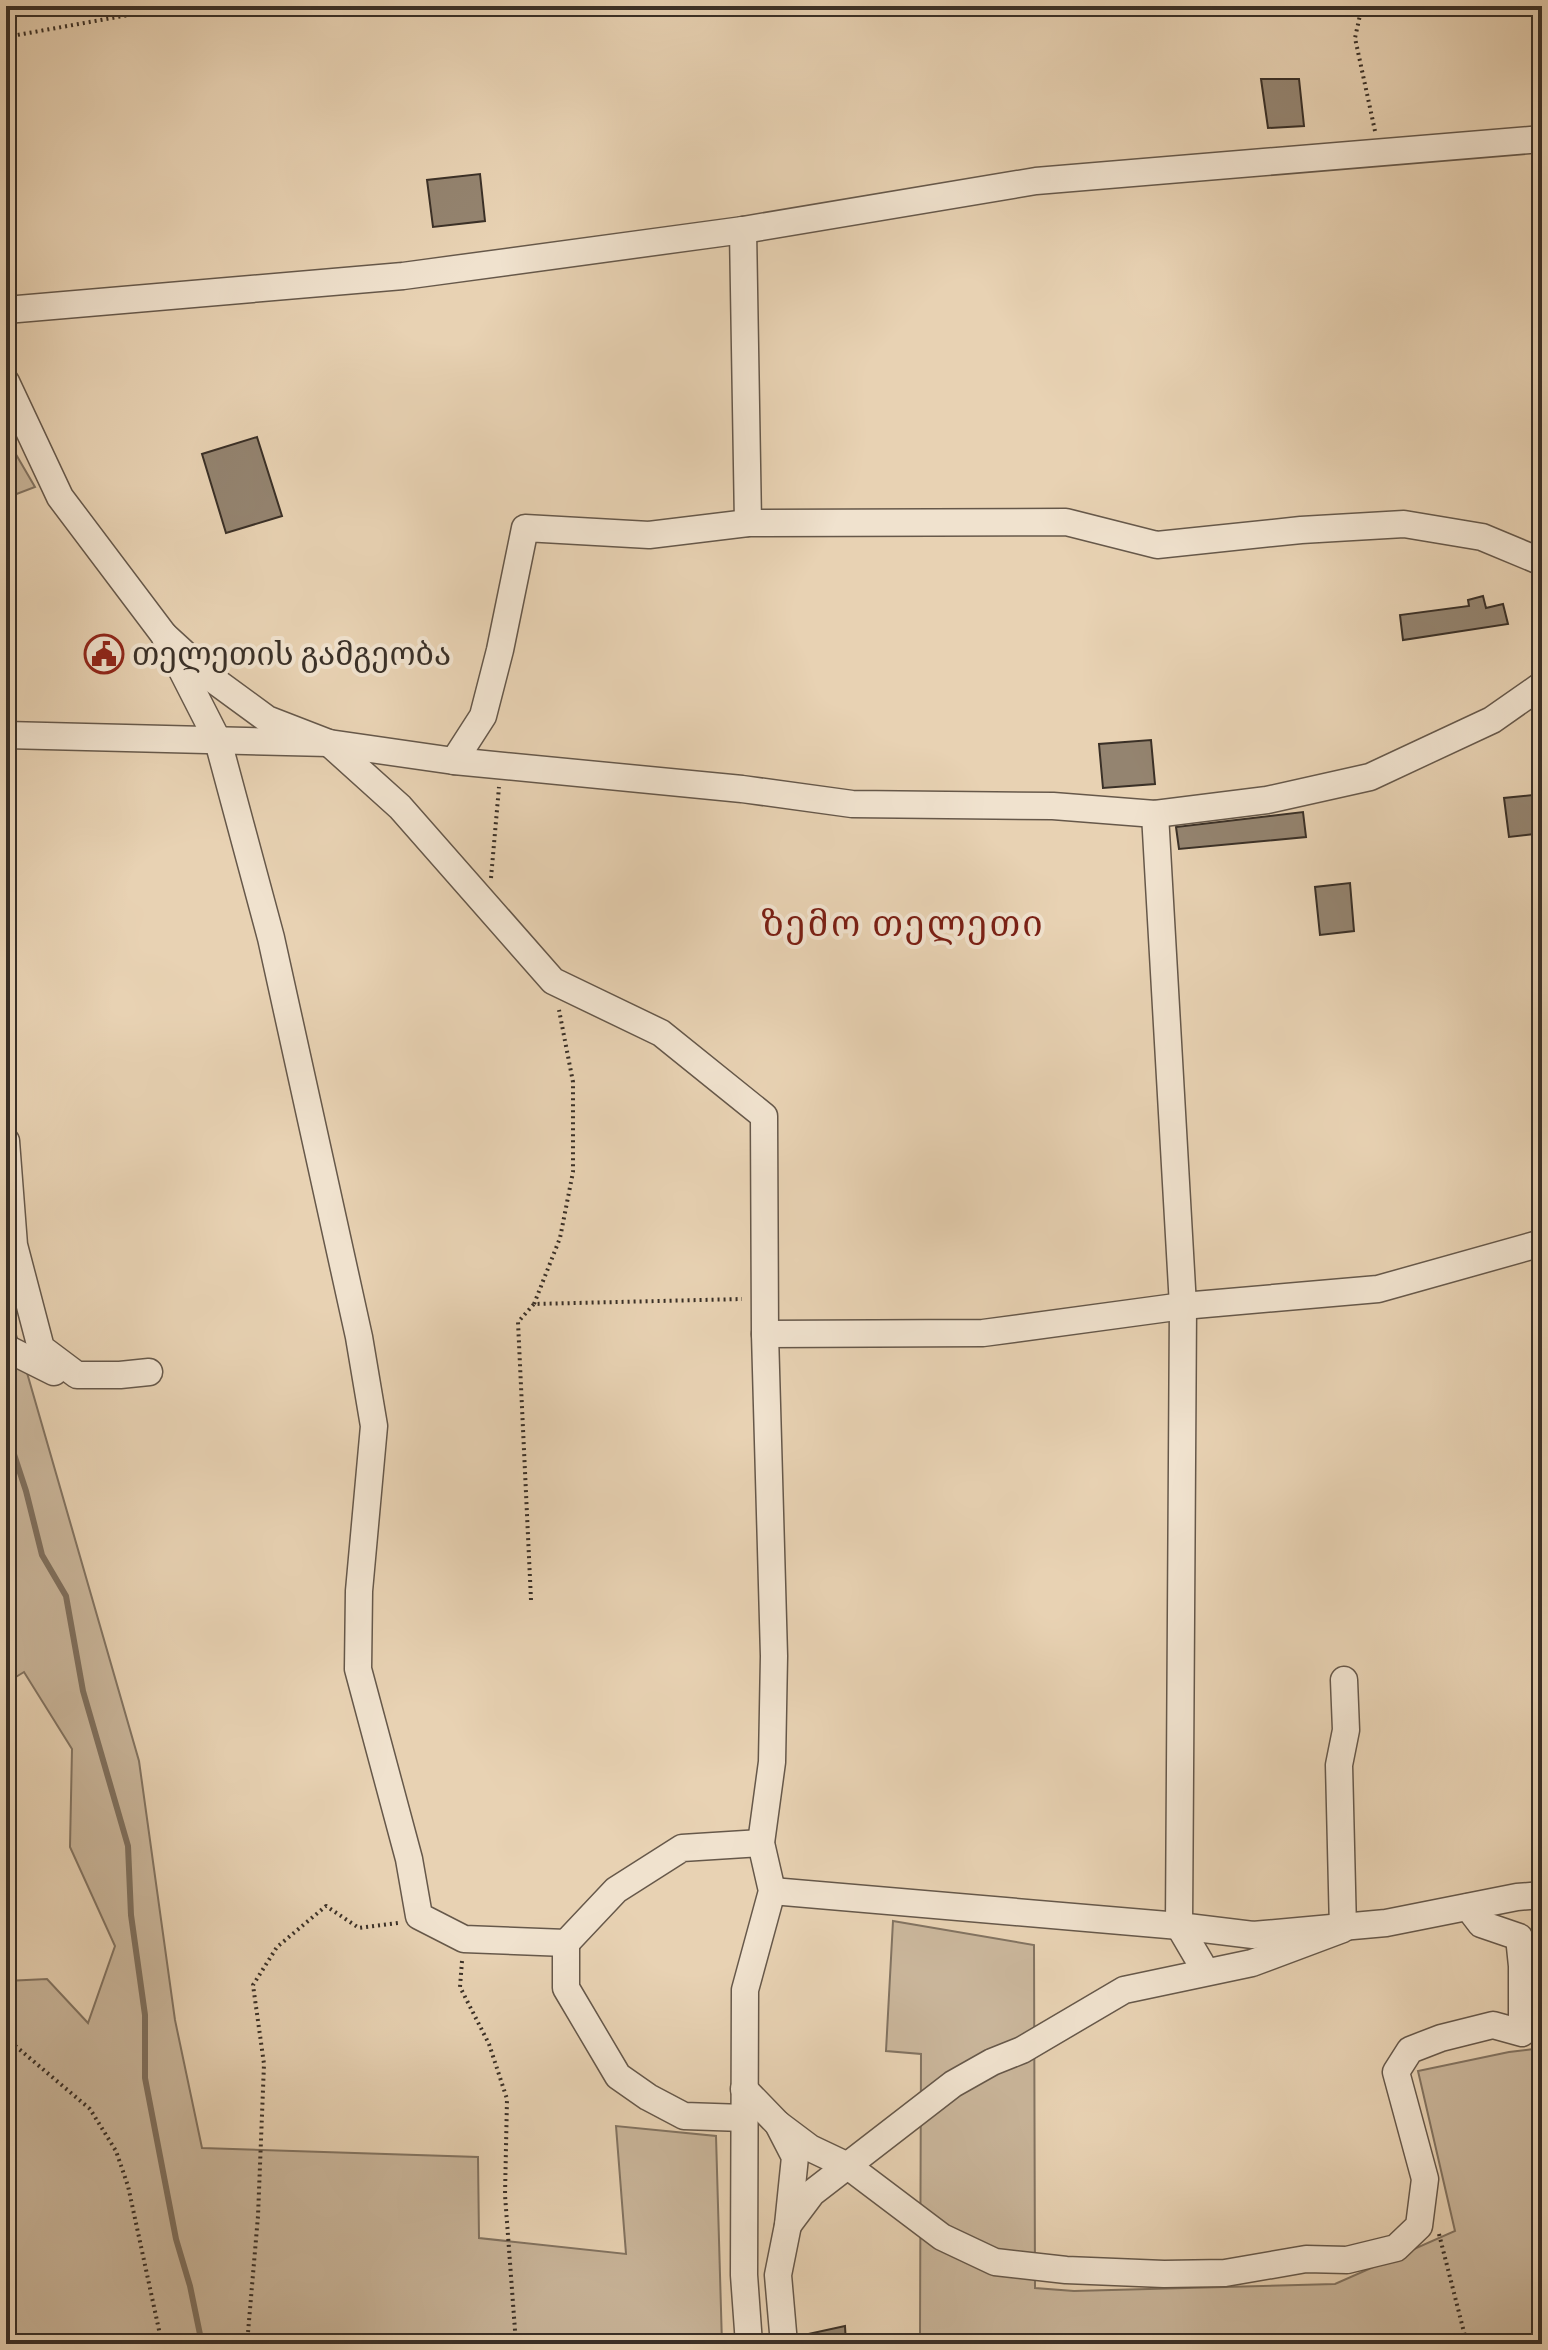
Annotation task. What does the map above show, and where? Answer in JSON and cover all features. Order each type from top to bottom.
[{"type":"street","points":[[6,310],[403,276],[743,230],[1036,181],[1542,139]]},
{"type":"street","points":[[743,230],[748,523]]},
{"type":"street","points":[[6,382],[60,497],[164,635],[218,741],[271,938],[367,1382],[374,1426],[359,1591],[358,1669],[409,1859],[419,1916],[464,1939],[566,1943]]},
{"type":"street","points":[[454,761],[483,716],[525,528],[649,535],[748,523],[1066,522],[1157,545],[1301,530],[1404,524],[1482,537],[1542,562]]},
{"type":"street","points":[[164,635],[211,678],[267,719],[329,743],[400,807],[553,981],[661,1033],[764,1116],[765,1334],[774,1656],[772,1762],[761,1843],[772,1891],[745,1990],[744,2275],[749,2344]]},
{"type":"street","points":[[6,735],[329,743],[454,761],[742,789],[852,804],[1053,806],[1155,814],[1267,800],[1370,777],[1492,720],[1542,685]]},
{"type":"street","points":[[218,741],[244,701]]},
{"type":"street","points":[[1155,814],[1183,1306],[1179,1926],[1206,1972]]},
{"type":"street","points":[[6,1141],[14,1245],[41,1348],[77,1375]]},
{"type":"street","points":[[765,1334],[983,1333],[1183,1306],[1378,1289],[1542,1243]]},
{"type":"street","points":[[6,1348],[48,1371],[77,1375],[149,1372]]},
{"type":"street","points":[[1343,1929],[1339,1765],[1346,1730],[1344,1680]]},
{"type":"street","points":[[744,2118],[684,2116],[648,2097],[618,2076],[566,1988],[566,1943],[616,1890],[682,1848],[761,1843]]},
{"type":"street","points":[[772,1891],[1253,1935],[1343,1929],[1542,1895]]},
{"type":"street","points":[[744,2089],[778,2124],[810,2148],[848,2166],[942,2237],[995,2262],[1066,2270],[1225,2273],[1306,2259],[1347,2260],[1396,2248],[1419,2226],[1425,2179],[1396,2072],[1410,2050],[1441,2038],[1493,2025],[1532,2030],[1522,1966],[1531,1936],[1481,1924],[1468,1907]]},
{"type":"street","points":[[788,2225],[812,2193],[953,2084],[992,2062],[1022,2050],[1124,1990],[1252,1963],[1343,1929]]},
{"type":"street","points":[[778,2124],[795,2157],[788,2225],[778,2275],[784,2344]]},
{"type":"path","points":[[6,37],[179,6]]},
{"type":"path","points":[[1362,6],[1355,38],[1379,153]]},
{"type":"path","points":[[490,907],[495,811],[503,765]]},
{"type":"path","points":[[531,1600],[518,1322],[534,1304],[560,1238],[573,1172],[573,1082],[553,981]]},
{"type":"path","points":[[534,1304],[765,1298]]},
{"type":"path","points":[[247,2344],[258,2216],[264,2064],[253,1985],[277,1947],[326,1906],[359,1928],[400,1923],[419,1916]]},
{"type":"path","points":[[464,1939],[460,1987],[489,2044],[507,2099],[505,2195],[516,2344]]},
{"type":"path","points":[[6,2038],[90,2109],[116,2151],[128,2186],[162,2344]]},
{"type":"path","points":[[1436,2224],[1467,2344]]},
{"type":"shaded area","points":[[14,451],[35,487],[6,498],[6,453]]},
{"type":"shaded area","points":[[6,1300],[139,1761],[175,2020],[202,2148],[478,2157],[479,2238],[626,2254],[616,2126],[716,2136],[722,2344],[6,2344],[6,1981],[47,1979],[88,2023],[115,1946],[70,1847],[72,1749],[24,1672],[6,1683]]},
{"type":"shaded area","points":[[893,1921],[1034,1945],[1035,2288],[1074,2291],[1335,2284],[1455,2231],[1418,2071],[1542,2048],[1542,2344],[901,2344],[920,2336],[921,2054],[886,2051]]},
{"type":"building","points":[[1261,79],[1299,79],[1304,126],[1268,128]]},
{"type":"building","points":[[480,174],[485,221],[433,227],[427,180]]},
{"type":"building","points":[[257,437],[282,516],[226,533],[202,454]]},
{"type":"building","points":[[1483,596],[1486,608],[1503,604],[1508,624],[1403,640],[1400,615],[1469,606],[1468,600]]},
{"type":"building","points":[[1151,740],[1155,784],[1103,788],[1099,744]]},
{"type":"building","points":[[1542,794],[1542,833],[1509,837],[1504,798]]},
{"type":"building","points":[[1303,812],[1306,837],[1179,849],[1176,827]]},
{"type":"building","points":[[1350,883],[1354,931],[1320,935],[1315,887]]},
{"type":"building","points":[[845,2326],[846,2344],[800,2344],[799,2336]]},
{"type":"waterway","points":[[6,1430],[42,1555],[66,1596],[83,1691],[128,1846],[131,1915],[145,2015],[145,2078],[176,2239],[202,2344]]},
{"type":"place","name":"თელეთის გამგეობა","points":[[104,654]]},
{"type":"district","name":"ზემო თელეთი","points":[[903,924]]}]
